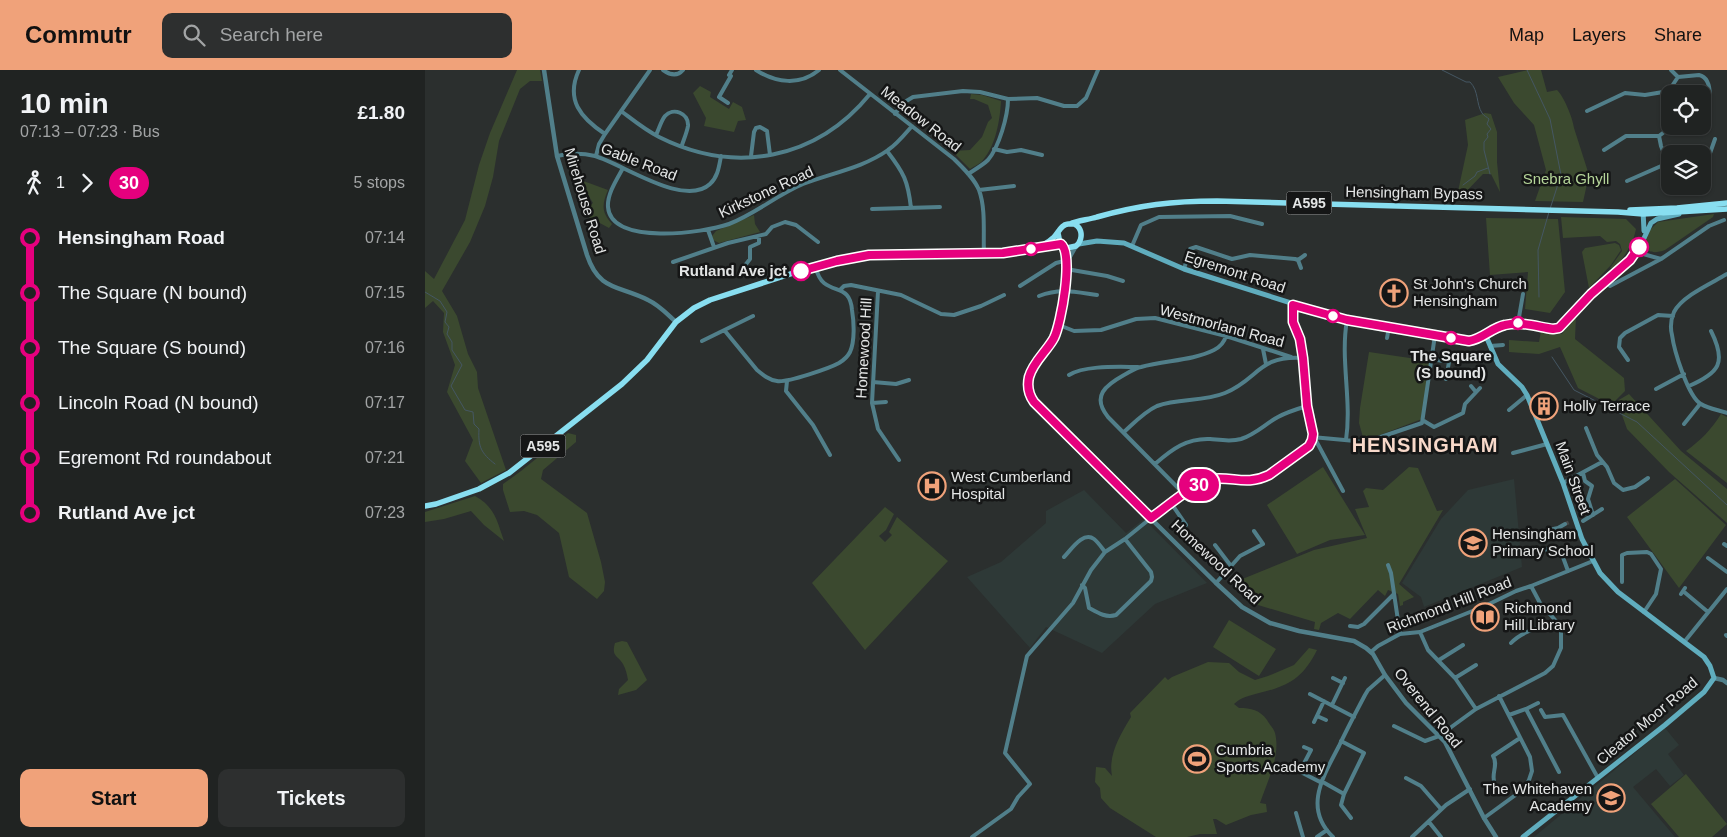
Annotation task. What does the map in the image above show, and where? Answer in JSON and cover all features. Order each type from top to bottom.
[{"type":"highway","name":"Hensingham Bypass","points":[[1070,224],[1134,207],[1179,201],[1644,213]]},
{"type":"highway","name":"A595","points":[[1644,213],[1727,203]]},
{"type":"highway","name":"A595","points":[[1644,213],[1727,209]]},
{"type":"highway","name":"Hensingham Bypass","points":[[1081,231],[1095,218]]},
{"type":"highway","name":"A595","points":[[1039,247],[1048,242],[1063,226],[1070,224]]},
{"type":"highway","points":[[1070,224],[1077,226],[1081,231],[1081,240],[1077,245]]},
{"type":"highway","points":[[1058,233],[1058,239],[1063,246]]},
{"type":"highway","name":"A595","points":[[425,506],[436,504],[479,488],[509,473],[629,378],[647,360],[676,322],[694,308],[718,296],[815,266],[869,255],[1012,253],[1039,247],[1063,246],[1072,248],[1077,245]]},
{"type":"main road","points":[[1486,336],[1494,329],[1505,324],[1518,323],[1553,329],[1559,328],[1591,294],[1636,252],[1648,226],[1657,219],[1685,212]]},
{"type":"main road","points":[[1644,213],[1648,226]]},
{"type":"main road","points":[[1644,213],[1644,234]]},
{"type":"main road","points":[[1081,231],[1088,238],[1097,241]]},
{"type":"main road","points":[[1077,245],[1097,241]]},
{"type":"main road","name":"Egremont Road","points":[[1097,241],[1119,242],[1132,246],[1184,269],[1293,305],[1347,320],[1469,341],[1486,336]]},
{"type":"main road","name":"Main Street","points":[[1486,336],[1498,364],[1522,387],[1527,395],[1563,483],[1573,521],[1600,573],[1618,592],[1705,658],[1714,678]]},
{"type":"main road","name":"Cleator Moor Road","points":[[1523,837],[1704,692],[1714,678]]},
{"type":"street","name":"Mirehouse Road","points":[[544,70],[557,156],[587,255],[597,276],[610,286],[658,306],[676,322]]},
{"type":"street","points":[[579,70],[574,85],[576,105],[587,122],[605,134]]},
{"type":"street","points":[[596,156],[599,144],[605,134],[650,70]]},
{"type":"street","points":[[663,70],[675,75],[683,70]]},
{"type":"street","points":[[728,103],[719,97],[731,76],[729,75],[732,70]]},
{"type":"street","points":[[756,70],[772,79],[790,81],[806,79],[819,70]]},
{"type":"street","name":"Meadow Road","points":[[840,70],[954,158],[968,174],[979,190],[983,211],[984,254]]},
{"type":"street","points":[[895,114],[903,103],[913,97],[971,91],[1008,99],[1037,98],[1063,106],[1077,106],[1086,98],[1098,70]]},
{"type":"street","points":[[1671,70],[1678,77],[1702,76],[1707,80],[1708,85]]},
{"type":"street","points":[[1702,76],[1707,70]]},
{"type":"street","points":[[1587,111],[1594,110],[1625,93],[1645,96],[1663,92],[1672,86],[1678,77]]},
{"type":"street","points":[[621,111],[656,135],[682,145],[721,156],[770,155],[793,150],[824,136],[848,118],[870,94]]},
{"type":"street","points":[[968,174],[987,160],[994,149],[1006,115],[1008,99]]},
{"type":"street","points":[[656,135],[665,116],[672,112],[681,113],[687,119],[688,124],[682,145]]},
{"type":"street","name":"Kirkstone Road","points":[[623,168],[608,203],[611,216],[618,224],[656,233],[708,230],[744,217],[802,184],[863,164],[887,151],[912,126]]},
{"type":"street","points":[[751,156],[754,132],[756,128],[760,127],[767,132],[770,155]]},
{"type":"street","points":[[1604,150],[1626,136],[1659,136],[1661,146]]},
{"type":"street","points":[[1711,151],[1715,139]]},
{"type":"street","points":[[994,149],[1007,152],[1021,150],[1042,155]]},
{"type":"street","points":[[887,151],[901,168],[909,187],[911,208]]},
{"type":"street","name":"Gable Road","points":[[557,156],[577,154],[596,156],[662,185],[684,190],[696,190],[706,187],[719,170],[721,156]]},
{"type":"street","points":[[1627,181],[1661,166]]},
{"type":"street","points":[[979,190],[1014,186]]},
{"type":"street","points":[[873,209],[940,207]]},
{"type":"street","points":[[1132,246],[1141,225],[1159,217],[1229,216],[1262,224]]},
{"type":"street","points":[[1610,286],[1661,259],[1709,226],[1724,220]]},
{"type":"street","points":[[673,262],[714,247],[766,234],[773,227],[789,222],[796,225],[818,242]]},
{"type":"street","points":[[708,230],[714,247]]},
{"type":"street","points":[[743,268],[750,259],[750,247],[759,243],[759,236]]},
{"type":"street","points":[[1020,286],[1056,263],[1068,260],[1077,245]]},
{"type":"street","points":[[1063,246],[1068,260]]},
{"type":"street","points":[[1184,269],[1190,249],[1196,248],[1232,259],[1250,255],[1298,260],[1305,255]]},
{"type":"street","points":[[1636,252],[1661,259]]},
{"type":"street","name":"Homewood Road","points":[[1068,260],[1059,325],[1051,343],[1031,372],[1028,384],[1030,396],[1034,402],[1242,607],[1260,618],[1281,627],[1354,641],[1371,652]]},
{"type":"street","points":[[1298,260],[1301,268]]},
{"type":"street","points":[[725,331],[763,376],[777,381],[787,381],[835,365],[844,360],[849,354],[853,337],[853,310],[849,298],[840,290],[825,284],[820,279],[815,266]]},
{"type":"street","points":[[1067,269],[1107,276],[1123,281]]},
{"type":"street","points":[[1727,274],[1682,302],[1673,316],[1671,333],[1693,395],[1700,404],[1727,413]]},
{"type":"street","points":[[840,290],[844,286],[851,285],[901,295],[941,314],[954,315],[981,306],[1004,295]]},
{"type":"street","points":[[1039,296],[1052,291],[1064,290],[1097,295]]},
{"type":"street","name":"Homewood Hill","points":[[878,291],[872,403],[878,428],[899,460]]},
{"type":"street","points":[[1518,323],[1523,294]]},
{"type":"street","points":[[1293,305],[1293,322],[1300,339],[1307,406],[1313,437],[1343,491]]},
{"type":"street","points":[[1628,360],[1619,348],[1620,338],[1625,333],[1658,314],[1673,316]]},
{"type":"street","points":[[702,341],[753,316]]},
{"type":"street","name":"Westmorland Road","points":[[1059,325],[1074,331],[1101,330],[1136,319],[1155,318],[1226,336],[1291,357]]},
{"type":"street","points":[[1346,440],[1348,402],[1344,346],[1347,320]]},
{"type":"street","points":[[1387,338],[1389,327]]},
{"type":"street","points":[[1689,386],[1713,374],[1719,365],[1719,352],[1711,331]]},
{"type":"street","points":[[1313,437],[1361,442],[1370,441],[1415,426],[1424,420],[1435,335]]},
{"type":"street","points":[[1069,375],[1076,371],[1115,367],[1139,367],[1190,357],[1213,350],[1223,343],[1226,336]]},
{"type":"street","points":[[1490,346],[1503,345]]},
{"type":"street","points":[[1263,348],[1266,364]]},
{"type":"street","points":[[1124,432],[1156,407],[1172,402],[1216,396],[1226,392],[1266,364],[1291,357],[1303,358]]},
{"type":"street","points":[[1431,359],[1449,362],[1446,379]]},
{"type":"street","points":[[1115,367],[1117,379]]},
{"type":"street","points":[[1139,367],[1107,385],[1101,400],[1105,412],[1184,494]]},
{"type":"street","points":[[1656,389],[1684,374]]},
{"type":"street","points":[[873,382],[896,384],[909,380]]},
{"type":"street","points":[[787,381],[786,391],[813,425],[830,455]]},
{"type":"street","points":[[1471,386],[1476,392]]},
{"type":"street","points":[[1424,420],[1434,427],[1463,413],[1465,404],[1480,388]]},
{"type":"street","points":[[1509,410],[1527,395]]},
{"type":"street","points":[[872,403],[886,402]]},
{"type":"street","points":[[1684,424],[1700,404]]},
{"type":"street","points":[[1155,464],[1184,442],[1199,439],[1232,441],[1240,439],[1255,433],[1278,417],[1307,406]]},
{"type":"street","points":[[1586,428],[1597,455],[1607,467],[1614,483],[1623,490],[1635,487],[1648,478]]},
{"type":"street","points":[[972,837],[1011,810],[1018,796],[1030,784],[1005,753],[1027,656],[1073,603],[1091,570],[1105,552],[1184,494],[1210,480],[1253,481],[1269,475],[1309,446],[1313,437]]},
{"type":"street","points":[[1513,454],[1547,444]]},
{"type":"street","points":[[1563,483],[1602,462]]},
{"type":"street","points":[[1583,472],[1585,481],[1592,486],[1587,498],[1593,515]]},
{"type":"street","points":[[1171,503],[1186,525]]},
{"type":"street","points":[[1583,521],[1602,509]]},
{"type":"street","points":[[1522,536],[1558,528],[1565,524]]},
{"type":"street","points":[[1216,583],[1240,556],[1263,544],[1254,531]]},
{"type":"street","points":[[1064,557],[1082,538],[1088,537],[1094,539],[1105,552]]},
{"type":"street","points":[[1082,586],[1085,588],[1089,608],[1103,615],[1111,616],[1116,615],[1151,581],[1153,576],[1151,572],[1125,539]]},
{"type":"street","points":[[1215,545],[1231,566]]},
{"type":"street","points":[[1523,550],[1560,549],[1568,571]]},
{"type":"street","points":[[1622,582],[1622,555],[1627,552],[1651,554],[1661,568],[1661,574],[1656,594],[1644,612]]},
{"type":"street","points":[[1708,558],[1727,572]]},
{"type":"street","name":"Richmond Hill Road","points":[[1371,652],[1400,634],[1420,632],[1485,606],[1516,590],[1531,586],[1593,561]]},
{"type":"street","points":[[1388,565],[1391,573],[1400,634]]},
{"type":"street","points":[[1394,726],[1425,741],[1439,736],[1476,709],[1545,673],[1553,666],[1559,654],[1561,632],[1556,620],[1540,603],[1531,586]]},
{"type":"street","points":[[1685,641],[1727,589]]},
{"type":"street","points":[[1683,591],[1708,612]]},
{"type":"street","points":[[1349,626],[1364,624],[1394,594]]},
{"type":"street","points":[[1723,594],[1727,598]]},
{"type":"street","points":[[1511,643],[1518,635],[1539,629],[1556,620]]},
{"type":"street","points":[[1420,632],[1428,650],[1455,678],[1476,709]]},
{"type":"street","points":[[1439,660],[1463,645]]},
{"type":"street","name":"Overend Road","points":[[1371,652],[1385,676],[1406,703],[1439,736],[1451,752],[1484,818],[1496,837]]},
{"type":"street","points":[[1455,678],[1476,665]]},
{"type":"street","points":[[1333,837],[1322,823],[1318,808],[1321,782],[1368,690],[1385,676]]},
{"type":"street","points":[[1333,678],[1343,683]]},
{"type":"street","points":[[1332,705],[1345,678]]},
{"type":"street","points":[[1714,678],[1727,683]]},
{"type":"street","points":[[1310,694],[1354,717]]},
{"type":"street","points":[[1484,818],[1518,794],[1529,780],[1532,761],[1499,696]]},
{"type":"street","points":[[1314,722],[1324,701]]},
{"type":"street","points":[[1509,715],[1538,703]]},
{"type":"street","points":[[1526,709],[1559,772]]},
{"type":"street","points":[[1541,710],[1545,717],[1563,715],[1598,778]]},
{"type":"street","points":[[1317,716],[1327,720]]},
{"type":"street","points":[[1495,784],[1493,780],[1496,761],[1493,756],[1521,738]]},
{"type":"street","points":[[1341,742],[1364,753],[1344,794],[1341,805],[1351,818]]},
{"type":"street","points":[[1300,772],[1311,750],[1304,746]]},
{"type":"street","points":[[1289,766],[1344,794]]},
{"type":"street","points":[[1406,778],[1421,786],[1441,809]]},
{"type":"street","points":[[1413,837],[1441,809],[1470,789]]},
{"type":"street","points":[[1296,813],[1303,837]]},
{"type":"street","points":[[1429,822],[1441,837]]},
{"type":"street","points":[[1317,837],[1327,830]]},
{"type":"shaded area","name":"Hensingham Primary School","points":[[1514,479],[1522,567],[1424,607],[1421,597],[1402,583],[1441,519],[1468,490]]},
{"type":"shaded area","points":[[1084,490],[1126,533],[1144,519],[1207,583],[1155,604],[1102,653],[1046,627],[1030,648],[967,577],[1001,562],[1046,523],[1046,511]]},
{"type":"shaded area","name":"The Whitehaven Academy","points":[[1665,728],[1679,745],[1668,754],[1684,775],[1670,786],[1656,769],[1633,787],[1675,837],[1534,837]]},
{"type":"green space","points":[[517,70],[540,70],[542,81],[530,81],[520,89],[499,141],[493,177],[485,206],[470,242],[442,291],[457,316],[468,354],[477,372],[478,388],[506,470],[481,483],[465,461],[473,440],[447,392],[455,365],[443,332],[444,313],[433,301],[425,308],[425,271],[434,279],[465,220],[479,165],[490,133]]},
{"type":"green space","name":"Snebra Ghyll","points":[[1528,70],[1541,70],[1547,92],[1557,90],[1572,119],[1589,175],[1583,202],[1535,201],[1546,170],[1534,125],[1514,103],[1498,77]]},
{"type":"green space","points":[[700,86],[711,92],[710,97],[729,109],[733,102],[742,107],[746,120],[738,121],[734,132],[704,126],[706,118],[693,93]]},
{"type":"green space","points":[[971,94],[982,95],[1001,101],[998,124],[991,147],[982,161],[970,169],[952,151],[970,150],[982,137],[988,122],[992,118],[988,105],[970,99]]},
{"type":"green space","points":[[1485,113],[1491,114],[1497,132],[1500,192],[1491,174],[1483,174],[1461,197],[1457,196],[1468,145],[1465,120]]},
{"type":"green space","points":[[578,179],[608,190],[604,212],[612,224],[609,228],[585,215],[584,210],[593,203]]},
{"type":"green space","points":[[1714,214],[1713,217],[1665,250],[1653,252],[1644,246],[1650,230],[1658,222]]},
{"type":"green space","points":[[754,215],[755,224],[760,232],[719,243],[713,240],[712,236],[716,231]]},
{"type":"green space","points":[[1561,217],[1626,219],[1636,229],[1633,240],[1625,255],[1614,268],[1610,268],[1622,251],[1620,244],[1616,241],[1607,242],[1600,236],[1563,238]]},
{"type":"green space","name":"Snebra Ghyll","points":[[1486,218],[1558,219],[1565,292],[1550,313],[1525,309],[1528,272],[1490,275]]},
{"type":"green space","points":[[1615,243],[1619,245],[1621,250],[1611,265],[1589,288],[1582,252],[1585,248]]},
{"type":"green space","points":[[1576,316],[1575,339],[1624,378],[1625,391],[1611,405],[1578,388],[1560,347],[1539,354],[1509,352],[1509,340],[1539,342],[1541,331],[1550,334],[1562,334]]},
{"type":"green space","points":[[1369,352],[1430,361],[1422,419],[1364,441],[1359,423]]},
{"type":"green space","points":[[1629,394],[1681,451],[1727,489],[1727,523],[1669,472],[1627,429],[1617,401]]},
{"type":"green space","points":[[1721,414],[1727,417],[1727,483],[1686,451],[1705,434]]},
{"type":"green space","points":[[568,433],[576,435],[576,442],[543,470],[541,479],[587,513],[605,582],[604,591],[597,599],[569,577],[559,533],[537,515],[524,511],[510,512],[503,490],[503,484]]},
{"type":"green space","points":[[1323,467],[1365,535],[1330,540],[1297,554],[1267,505]]},
{"type":"green space","points":[[1409,467],[1418,468],[1437,511],[1443,510],[1399,584],[1414,597],[1403,602],[1403,605],[1400,606],[1398,594],[1388,590],[1385,596],[1378,590],[1350,619],[1338,613],[1321,623],[1319,630],[1314,629],[1315,622],[1258,605],[1235,582],[1314,550],[1367,538],[1355,509],[1369,507],[1363,491],[1366,488],[1383,490]]},
{"type":"green space","points":[[1675,479],[1726,525],[1679,588],[1627,517]]},
{"type":"green space","points":[[475,496],[482,500],[491,510],[504,541],[484,525],[471,511],[444,519],[425,522],[425,512]]},
{"type":"green space","points":[[885,507],[894,514],[886,530],[879,536],[885,542],[892,535],[889,532],[897,517],[948,561],[865,650],[812,583]]},
{"type":"green space","points":[[1229,620],[1276,649],[1259,676],[1213,647]]},
{"type":"green space","points":[[627,642],[647,680],[636,690],[618,695],[619,689],[628,680],[624,666],[614,651],[615,643]]},
{"type":"green space","points":[[1309,648],[1317,650],[1306,668],[1294,679],[1279,687],[1242,698],[1234,704],[1239,708],[1251,709],[1261,714],[1275,733],[1275,760],[1260,803],[1266,804],[1267,812],[1251,815],[1226,825],[1213,819],[1217,834],[1200,834],[1187,837],[1156,837],[1110,808],[1101,798],[1100,788],[1095,782],[1096,767],[1105,768],[1112,776],[1113,753],[1131,717],[1130,713],[1165,677],[1168,680],[1208,662],[1229,663],[1239,672],[1255,680],[1294,665]]},
{"type":"green space","points":[[1686,774],[1727,824],[1712,837],[1679,837],[1651,804]]},
{"type":"waterway","points":[[1442,70],[1466,82],[1470,82],[1475,89],[1480,109],[1489,119],[1487,124],[1491,129],[1484,142],[1484,150],[1490,174]]},
{"type":"waterway","points":[[1527,70],[1550,119],[1561,175],[1550,209]]},
{"type":"waterway","points":[[1463,185],[1475,176],[1477,172],[1488,168]]},
{"type":"waterway","points":[[1539,297],[1538,250],[1549,212]]},
{"type":"waterway","points":[[425,292],[440,301],[447,312],[445,322],[449,327],[447,334],[452,342],[452,350],[462,365],[451,386],[465,410],[473,412],[474,424],[479,429],[481,449],[495,464]]},
{"type":"waterway","points":[[1552,357],[1574,390],[1637,422],[1727,505]]},
{"type":"tunnel","points":[[1565,524],[1570,522]]},
{"type":"bus line","name":"30","points":[[801,271],[859,256],[1020,252],[1061,244],[1065,247],[1068,260],[1060,320],[1051,343],[1029,376],[1029,392],[1034,402],[1151,518],[1206,481],[1224,479],[1253,481],[1269,475],[1309,446],[1313,434],[1307,406],[1300,339],[1293,322],[1293,305],[1347,320],[1469,341],[1486,336],[1494,329],[1505,324],[1518,323],[1553,329],[1559,328],[1591,294],[1630,260],[1639,247]]},
{"type":"place","name":"Rutland Ave jct","points":[[801,271]]},
{"type":"place","name":"St John's Church Hensingham","points":[[1394,293]]},
{"type":"place","name":"The Square (S bound)","points":[[1451,338]]},
{"type":"place","name":"Holly Terrace","points":[[1544,406]]},
{"type":"place","name":"West Cumberland Hospital","points":[[932,486]]},
{"type":"place","name":"Hensingham Primary School","points":[[1473,543]]},
{"type":"place","name":"Richmond Hill Library","points":[[1485,617]]},
{"type":"place","name":"Cumbria Sports Academy","points":[[1197,759]]},
{"type":"place","name":"The Whitehaven Academy","points":[[1611,798]]},
{"type":"district","name":"HENSINGHAM","points":[[1425,445]]}]
